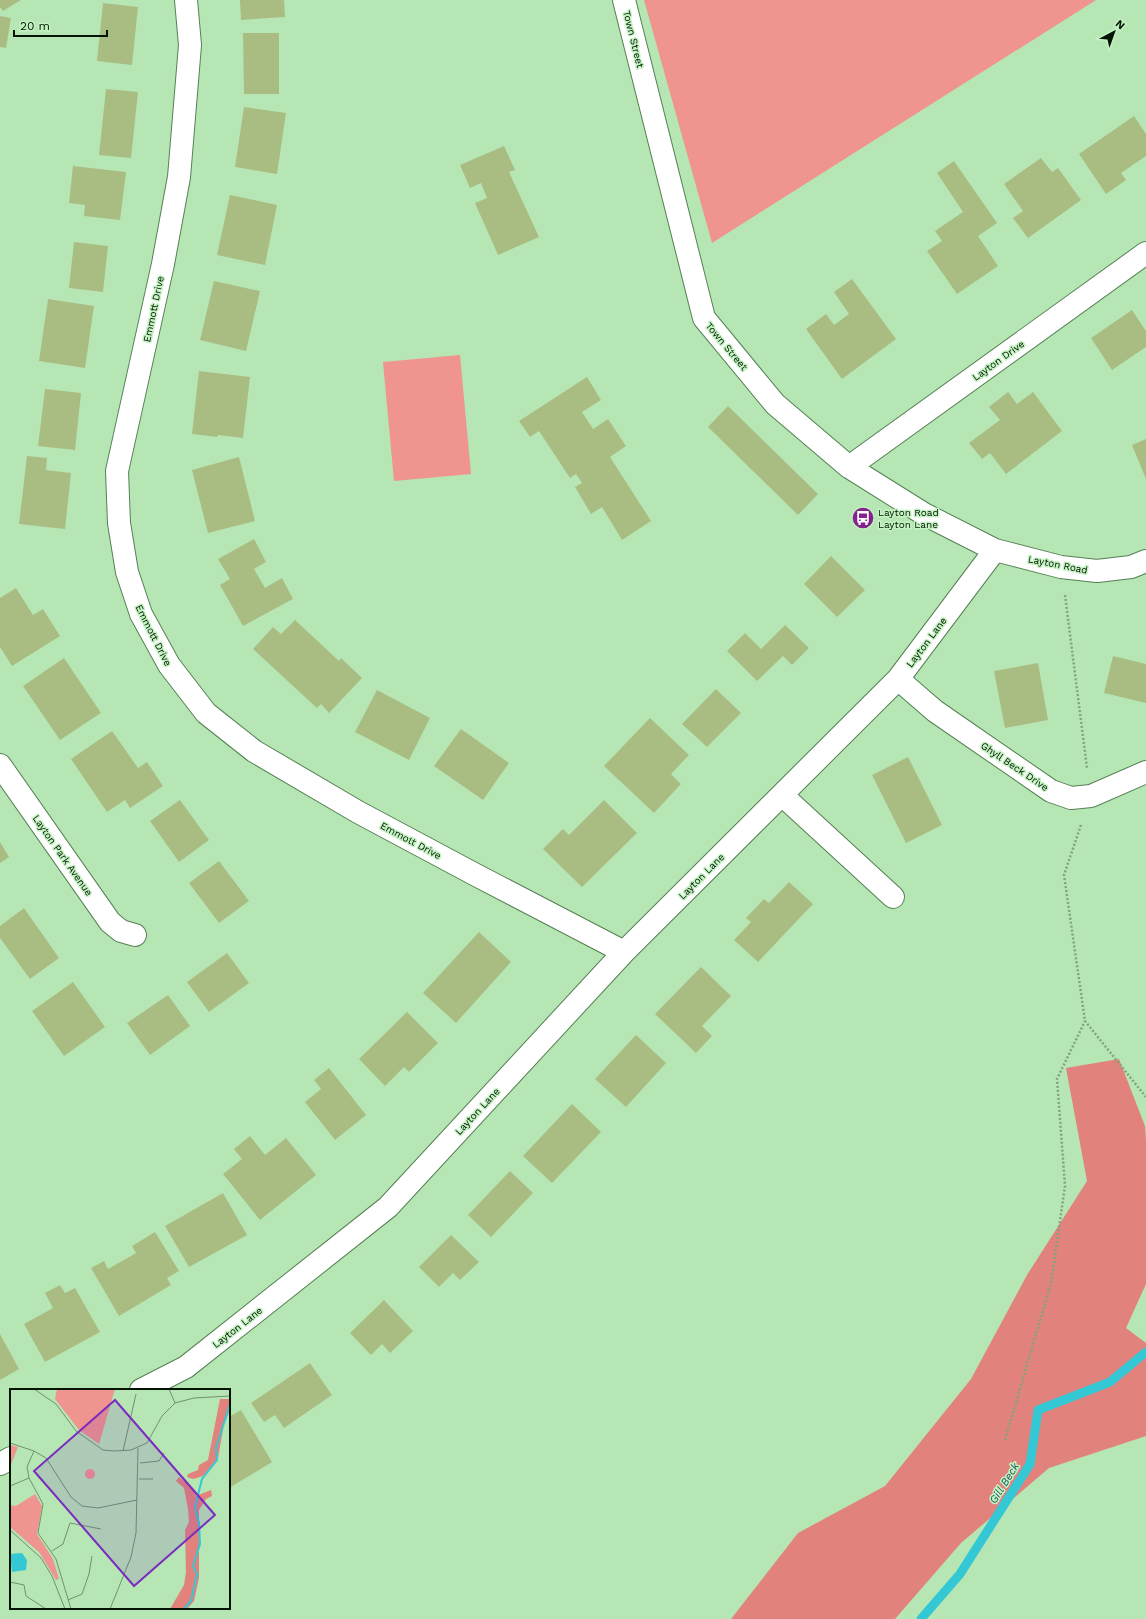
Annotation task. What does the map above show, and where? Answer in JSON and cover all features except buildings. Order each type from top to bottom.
[{"type":"street","name":"Emmott Drive","points":[[186,0],[190,45],[179,177],[163,264],[117,471],[119,523],[127,572],[141,614],[169,665],[206,713],[254,751],[365,816],[624,952]]},
{"type":"street","name":"Town Street","points":[[624,0],[704,318],[775,404],[849,467],[924,514],[995,550]]},
{"type":"street","name":"Layton Drive","points":[[849,467],[1146,253]]},
{"type":"street","name":"Layton Lane","points":[[143,1389],[186,1367],[388,1207],[624,952],[898,679],[995,550]]},
{"type":"street","name":"Layton Road","points":[[995,550],[1061,567],[1097,571],[1131,566],[1146,561]]},
{"type":"street","name":"Ghyll Beck Drive","points":[[898,679],[935,711],[1051,791],[1071,798],[1091,796],[1146,772]]},
{"type":"street","name":"Layton Park Avenue","points":[[0,765],[110,922],[121,931],[135,935]]},
{"type":"street","points":[[782,795],[893,897]]},
{"type":"street","points":[[0,1464],[10,1459]]},
{"type":"path","points":[[1066,600],[1091,796]]},
{"type":"path","points":[[1081,823],[1064,875],[1086,1021],[1146,1097]]},
{"type":"path","points":[[1005,1440],[1052,1276],[1065,1186],[1057,1079],[1086,1021]]},
{"type":"shaded area","points":[[644,0],[1096,0],[712,243]]},
{"type":"shaded area","points":[[460,355],[471,474],[394,481],[383,362]]},
{"type":"shaded area","points":[[1119,1059],[1145,1126],[1146,1284],[1126,1328],[1146,1343],[1146,1436],[1049,1468],[961,1543],[895,1619],[731,1619],[798,1533],[885,1486],[971,1379],[1027,1275],[1087,1181],[1066,1068]]},
{"type":"waterway","name":"Gill Beck","points":[[921,1619],[960,1574],[1030,1464],[1038,1410],[1110,1382],[1146,1352]]},
{"type":"place","name":"Layton Road Layton Lane","points":[[863,518]]}]
